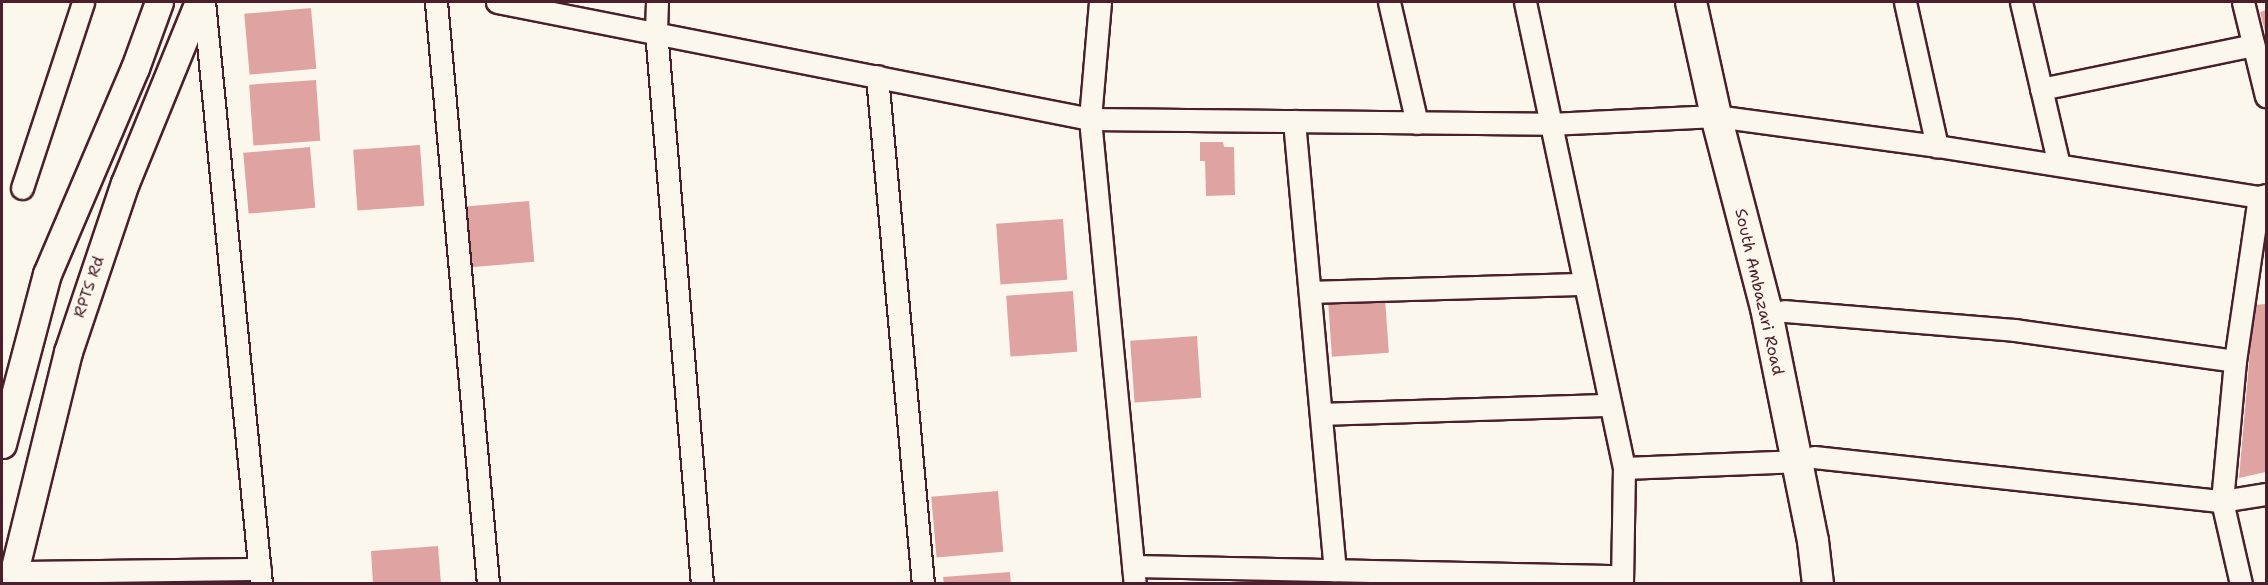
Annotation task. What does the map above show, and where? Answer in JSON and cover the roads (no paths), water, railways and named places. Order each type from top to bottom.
[{"type":"main road","name":"South Ambazari Road","points":[[1691,2],[1784,311],[1818,584]]},
{"type":"main road","name":"South Ambazari Road","points":[[1707,2],[1725,117],[1766,308],[1804,459],[1826,518],[1833,584]]},
{"type":"street","points":[[22,188],[83,2]]},
{"type":"street","points":[[2,444],[47,274],[135,68],[159,2]]},
{"type":"street","name":"RPTS Rd","points":[[12,578],[68,352],[124,183],[199,2]]},
{"type":"street","points":[[12,578],[260,576],[204,2]]},
{"type":"street","points":[[436,2],[488,584]]},
{"type":"street","points":[[505,2],[1090,119],[1550,124],[1725,117],[1937,146],[2263,196],[2235,361],[2222,501],[2241,584]]},
{"type":"street","points":[[657,2],[656,31],[702,584]]},
{"type":"street","points":[[1100,2],[1090,119],[1134,575],[1335,570],[1622,580],[1624,468],[1525,2]]},
{"type":"street","points":[[1389,2],[1417,123]]},
{"type":"street","points":[[1905,2],[1937,146]]},
{"type":"street","points":[[2021,2],[2059,165]]},
{"type":"street","points":[[2243,2],[2266,96]]},
{"type":"street","points":[[2042,89],[2254,45]]},
{"type":"street","points":[[877,76],[923,584]]},
{"type":"street","points":[[1294,121],[1335,570]]},
{"type":"street","points":[[1310,292],[1585,284]]},
{"type":"street","points":[[1784,311],[2015,330],[2235,361]]},
{"type":"street","points":[[1321,414],[1610,405]]},
{"type":"street","points":[[1624,468],[1804,459],[2222,501],[2266,494]]}]
